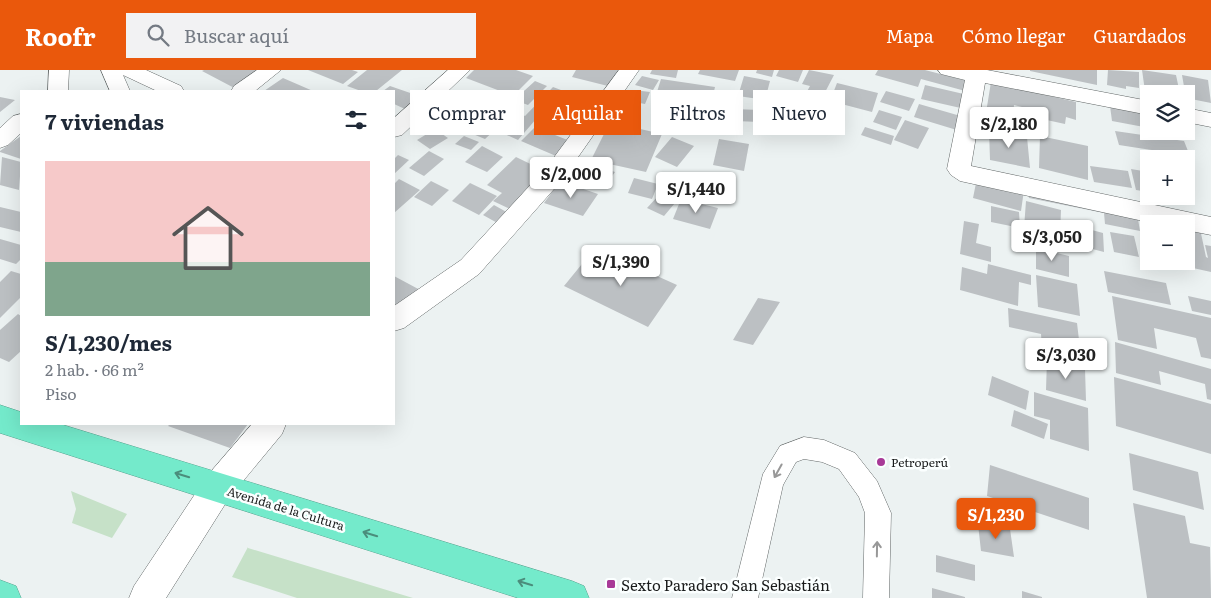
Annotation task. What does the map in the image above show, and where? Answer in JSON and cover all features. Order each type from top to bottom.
[{"type":"highway","name":"Avenida de la Cultura","points":[[0,419],[572,598]]},
{"type":"highway","points":[[0,596],[4,598]]},
{"type":"street","points":[[111,70],[120,90]]},
{"type":"street","points":[[129,70],[172,90]]},
{"type":"street","points":[[242,90],[271,70]]},
{"type":"street","points":[[395,129],[460,70]]},
{"type":"street","points":[[395,319],[470,267],[554,174],[629,70]]},
{"type":"street","points":[[948,70],[977,73],[1140,106]]},
{"type":"street","points":[[977,73],[959,169],[968,175],[1211,226]]},
{"type":"street","points":[[1195,117],[1211,120]]},
{"type":"street","points":[[0,140],[20,122]]},
{"type":"street","points":[[146,598],[218,487],[270,425]]},
{"type":"lane","points":[[746,598],[772,482],[788,454],[804,448],[824,451],[847,461],[868,489],[878,513],[876,598]]},
{"type":"green space","points":[[71,491],[127,514],[112,538],[72,523],[76,509]]},
{"type":"green space","points":[[248,547],[413,598],[297,598],[232,577]]},
{"type":"building","points":[[204,70],[264,70],[241,90],[202,71]]},
{"type":"building","points":[[308,70],[352,70],[358,72],[343,84]]},
{"type":"building","points":[[367,70],[402,70],[377,90],[358,90],[347,86]]},
{"type":"building","points":[[474,70],[516,70],[533,76],[519,90],[497,90],[466,78]]},
{"type":"building","points":[[576,70],[618,70],[608,86],[572,77]]},
{"type":"building","points":[[652,70],[678,70],[676,78],[650,74]]},
{"type":"building","points":[[700,70],[739,70],[735,81],[698,74]]},
{"type":"building","points":[[757,70],[774,70],[772,77],[756,73]]},
{"type":"building","points":[[779,70],[803,70],[798,82],[776,76]]},
{"type":"building","points":[[809,70],[834,75],[826,90],[808,90],[810,86],[802,84]]},
{"type":"building","points":[[878,70],[925,70],[971,82],[969,92],[921,79],[918,87],[875,75]]},
{"type":"building","points":[[1097,70],[1097,85],[1030,71]]},
{"type":"building","points":[[1108,70],[1139,72],[1139,88],[1126,86],[1126,89],[1107,85]]},
{"type":"building","points":[[1142,70],[1176,75],[1178,85],[1144,85]]},
{"type":"building","points":[[1182,75],[1208,80],[1211,103],[1195,100],[1195,85],[1184,85]]},
{"type":"building","points":[[642,76],[659,80],[653,90],[635,85]]},
{"type":"building","points":[[744,76],[770,81],[768,90],[753,90],[753,98],[743,97],[743,90],[740,90]]},
{"type":"building","points":[[283,78],[311,90],[265,90]]},
{"type":"building","points":[[661,79],[715,87],[714,90],[658,90]]},
{"type":"building","points":[[535,81],[547,86],[543,90],[534,90],[534,99],[528,105],[524,104],[524,91]]},
{"type":"building","points":[[991,82],[1076,102],[1076,120],[1066,117],[1065,124],[1033,117],[1034,110],[1014,105],[1012,126],[985,119]]},
{"type":"building","points":[[837,83],[878,93],[872,112],[845,105],[845,90],[834,90]]},
{"type":"building","points":[[925,85],[968,95],[965,109],[921,99]]},
{"type":"building","points":[[390,86],[410,93],[410,104],[405,109],[395,104],[395,90],[384,90]]},
{"type":"building","points":[[553,87],[561,90],[550,90]]},
{"type":"building","points":[[641,91],[650,92],[645,104],[641,103]]},
{"type":"building","points":[[886,91],[915,99],[909,111],[880,102]]},
{"type":"building","points":[[0,97],[15,100],[0,112]]},
{"type":"building","points":[[919,104],[964,117],[960,131],[914,117]]},
{"type":"building","points":[[1110,106],[1140,112],[1140,126],[1112,121]]},
{"type":"building","points":[[534,107],[534,121],[524,133],[524,116]]},
{"type":"building","points":[[743,109],[753,110],[753,122],[743,121]]},
{"type":"building","points":[[879,110],[902,117],[896,130],[873,122]]},
{"type":"building","points":[[905,120],[929,128],[918,149],[894,140]]},
{"type":"building","points":[[865,127],[894,136],[891,145],[861,135]]},
{"type":"building","points":[[534,128],[534,135],[555,135],[570,141],[556,156],[521,141]]},
{"type":"building","points":[[641,129],[651,131],[651,135],[662,135],[646,172],[591,160],[604,135],[641,135]]},
{"type":"building","points":[[989,130],[1027,137],[1030,168],[990,160]]},
{"type":"building","points":[[1115,131],[1140,135],[1140,140],[1184,141],[1188,150],[1151,150],[1119,145]]},
{"type":"building","points":[[425,135],[444,135],[448,138],[430,149],[417,140]]},
{"type":"building","points":[[475,135],[489,135],[485,139]]},
{"type":"building","points":[[507,135],[522,135],[518,140]]},
{"type":"building","points":[[464,136],[479,142],[471,150],[455,144]]},
{"type":"building","points":[[1040,136],[1088,146],[1088,180],[1039,168]]},
{"type":"building","points":[[20,137],[20,159],[0,151]]},
{"type":"building","points":[[672,137],[694,146],[677,167],[655,157]]},
{"type":"building","points":[[719,139],[749,144],[744,171],[713,165]]},
{"type":"building","points":[[482,146],[503,157],[487,172],[465,162]]},
{"type":"building","points":[[429,151],[444,159],[424,176],[409,168]]},
{"type":"building","points":[[398,155],[409,160],[395,173],[395,158]]},
{"type":"building","points":[[2,157],[20,162],[19,190],[0,185]]},
{"type":"building","points":[[516,157],[549,173],[512,210],[493,201],[502,193],[487,185]]},
{"type":"building","points":[[588,163],[615,172],[605,186],[578,176]]},
{"type":"building","points":[[1090,166],[1128,171],[1132,188],[1094,182]]},
{"type":"building","points":[[1131,169],[1140,170],[1140,191],[1136,190]]},
{"type":"building","points":[[634,178],[658,184],[652,199],[628,193]]},
{"type":"building","points":[[977,178],[1024,190],[1021,211],[973,198]]},
{"type":"building","points":[[399,179],[420,190],[395,212],[395,183]]},
{"type":"building","points":[[431,181],[449,190],[432,206],[414,197]]},
{"type":"building","points":[[560,181],[598,194],[583,216],[544,203]]},
{"type":"building","points":[[470,183],[497,196],[479,215],[452,201]]},
{"type":"building","points":[[1028,191],[1137,213],[1140,231],[1105,224],[1104,213],[1029,198]]},
{"type":"building","points":[[658,196],[675,203],[664,216],[647,208]]},
{"type":"building","points":[[681,199],[718,208],[710,229],[673,219]]},
{"type":"building","points":[[1026,201],[1061,210],[1060,237],[1024,228]]},
{"type":"building","points":[[494,205],[512,215],[501,225],[483,215]]},
{"type":"building","points":[[991,206],[1019,212],[1020,228],[991,222]]},
{"type":"building","points":[[0,207],[20,212],[20,232],[0,227]]},
{"type":"building","points":[[1141,212],[1156,215],[1141,215]]},
{"type":"building","points":[[964,221],[979,224],[976,243],[991,247],[991,262],[960,254]]},
{"type":"building","points":[[1066,223],[1103,233],[1104,252],[1065,242]]},
{"type":"building","points":[[1195,223],[1199,224],[1206,257],[1208,258],[1205,245],[1211,246],[1211,272],[1195,268]]},
{"type":"building","points":[[1110,232],[1134,236],[1139,257],[1114,252]]},
{"type":"building","points":[[0,239],[20,245],[20,260],[16,264],[0,259]]},
{"type":"building","points":[[595,248],[677,285],[648,327],[564,286]]},
{"type":"building","points":[[1036,248],[1069,256],[1069,277],[1036,269]]},
{"type":"building","points":[[988,264],[1031,275],[1031,285],[1019,282],[1018,306],[960,290],[962,267],[987,274]]},
{"type":"building","points":[[11,271],[20,274],[20,298],[0,318],[0,282]]},
{"type":"building","points":[[1104,271],[1166,283],[1171,305],[1108,292]]},
{"type":"building","points":[[1036,275],[1077,284],[1080,316],[1038,307]]},
{"type":"building","points":[[395,277],[422,291],[395,308]]},
{"type":"building","points":[[1112,296],[1211,318],[1211,359],[1201,357],[1196,338],[1154,328],[1157,349],[1118,340]]},
{"type":"building","points":[[1188,296],[1211,301],[1211,315],[1192,311]]},
{"type":"building","points":[[758,298],[780,302],[753,345],[733,340]]},
{"type":"building","points":[[1008,308],[1077,323],[1081,357],[1042,348],[1041,334],[1009,327]]},
{"type":"building","points":[[18,314],[20,315],[20,352],[9,362],[0,358],[0,330]]},
{"type":"building","points":[[1115,342],[1211,369],[1211,400],[1207,399],[1205,384],[1159,371],[1161,385],[1116,373]]},
{"type":"building","points":[[1047,359],[1085,369],[1086,401],[1046,390]]},
{"type":"building","points":[[992,376],[1029,391],[1026,410],[988,395]]},
{"type":"building","points":[[1114,377],[1211,404],[1211,454],[1116,426]]},
{"type":"building","points":[[1034,392],[1088,408],[1089,451],[1050,439],[1050,420],[1034,416]]},
{"type":"building","points":[[1014,410],[1048,424],[1044,439],[1011,426]]},
{"type":"building","points":[[169,425],[247,425],[230,448]]},
{"type":"building","points":[[1129,453],[1198,472],[1204,510],[1133,490]]},
{"type":"building","points":[[990,465],[1089,498],[1089,530],[987,496]]},
{"type":"building","points":[[1133,503],[1185,516],[1190,543],[1210,547],[1211,598],[1147,598]]},
{"type":"building","points":[[978,524],[1010,529],[1014,557],[981,551]]},
{"type":"building","points":[[936,555],[975,565],[975,581],[936,572]]},
{"type":"building","points":[[932,588],[965,597],[965,598],[932,598]]},
{"type":"building","points":[[1022,591],[1042,597],[1042,598],[1022,598]]},
{"type":"place","name":"Petroperú","points":[[881,462]]},
{"type":"place","name":"Sexto Paradero San Sebastián","points":[[611,584]]}]
